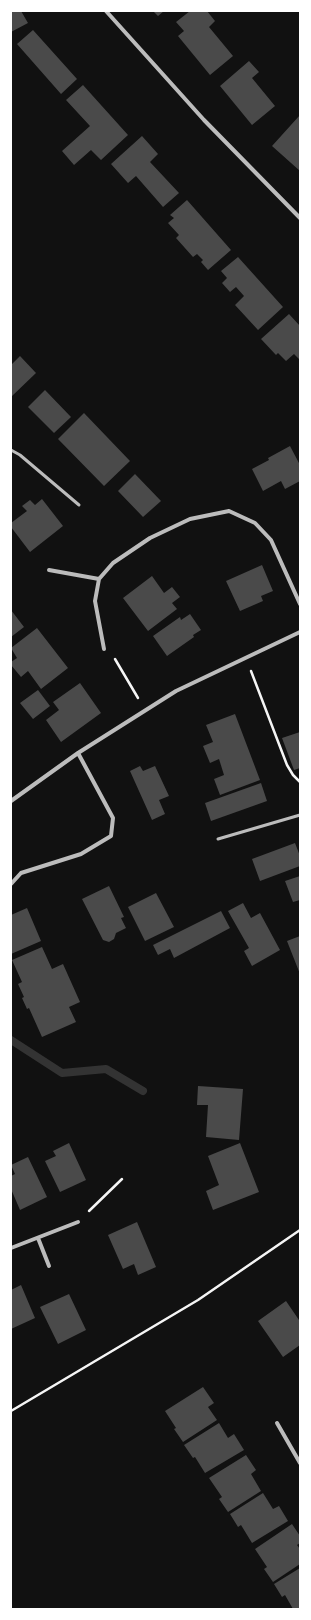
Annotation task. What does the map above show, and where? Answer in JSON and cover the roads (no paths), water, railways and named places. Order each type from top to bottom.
[{"type":"street","points":[[106,11],[204,120],[300,218]]},
{"type":"street","points":[[104,649],[95,601],[99,579],[113,563],[150,538],[190,519],[228,511],[254,522],[271,540],[300,604]]},
{"type":"street","points":[[49,570],[99,579]]},
{"type":"street","points":[[11,801],[78,753],[176,691],[300,632]]},
{"type":"street","points":[[11,884],[21,872],[81,854],[111,836],[113,818],[78,753]]},
{"type":"street","points":[[11,1248],[78,1222]]},
{"type":"street","points":[[38,1238],[49,1266]]},
{"type":"street","points":[[277,1422],[300,1463]]},
{"type":"lane","points":[[11,450],[20,455],[79,505]]},
{"type":"lane","points":[[218,839],[300,815]]},
{"type":"waterway","points":[[11,1040],[62,1073],[106,1069],[143,1091]]}]
